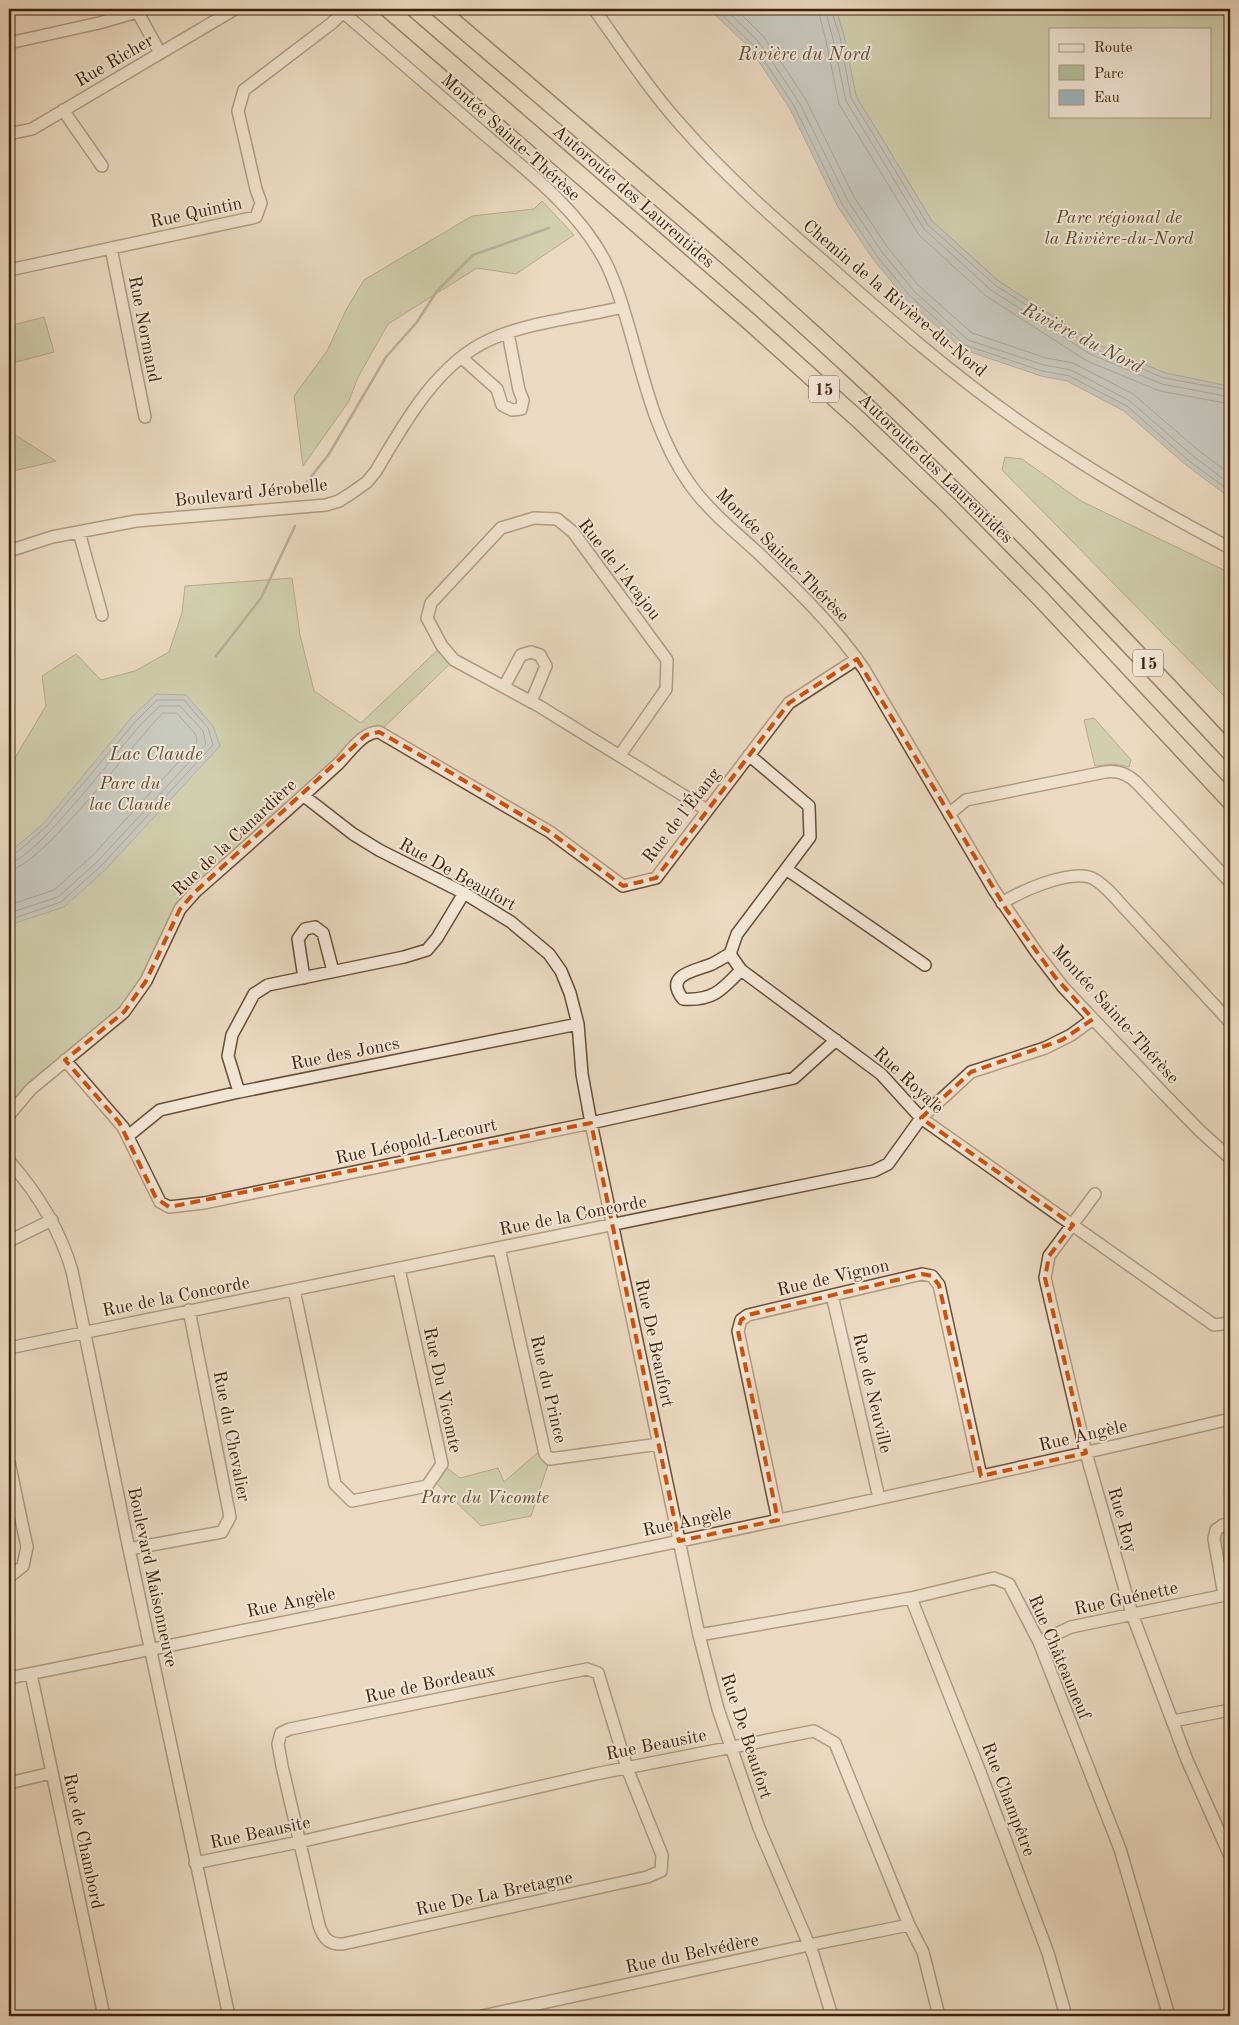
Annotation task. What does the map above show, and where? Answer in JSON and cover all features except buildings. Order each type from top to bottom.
[{"type":"highway","name":"Autoroute des Laurentides","points":[[388,9],[744,317],[879,439],[1034,592],[1230,801]]},
{"type":"highway","name":"Autoroute des Laurentides","points":[[439,9],[731,261],[893,407],[1027,538],[1230,752]]},
{"type":"street","name":"Rue Richer","points":[[9,134],[32,129],[235,9]]},
{"type":"street","name":"Chemin de la Rivière-du-Nord","points":[[594,9],[664,105],[708,155],[792,234],[897,325],[953,371],[1037,433],[1129,492],[1230,548]]},
{"type":"street","points":[[9,43],[99,23],[136,10],[160,53]]},
{"type":"street","name":"Rue Quintin","points":[[9,270],[256,217],[261,203],[238,111],[244,90],[332,22],[341,10]]},
{"type":"street","name":"Montée Sainte-Thérèse","points":[[341,10],[521,166],[568,210],[604,260],[623,307],[658,425],[666,444],[682,472],[712,510],[827,621],[857,659],[1002,903],[1055,977],[1200,1131],[1230,1158]]},
{"type":"street","points":[[63,110],[102,166]]},
{"type":"street","name":"Rue Normand","points":[[111,248],[145,417]]},
{"type":"street","name":"Boulevard Jérobelle","points":[[9,551],[52,537],[136,521],[292,509],[339,501],[367,482],[376,471],[422,398],[435,381],[483,343],[508,333],[535,326],[623,307]]},
{"type":"street","points":[[462,358],[497,389],[502,405],[512,410],[521,409],[523,400],[519,390],[508,333]]},
{"type":"street","name":"Rue de l'Acajou","points":[[620,755],[666,689],[667,660],[573,532],[557,519],[534,518],[501,528],[431,603],[427,618],[442,646],[454,660],[531,702],[707,810]]},
{"type":"street","points":[[79,532],[102,615]]},
{"type":"street","points":[[504,687],[521,654],[530,652],[540,655],[546,666],[531,702]]},
{"type":"street","name":"Rue de l'Étang","points":[[380,732],[550,832],[624,886],[656,878],[789,703],[857,659]]},
{"type":"street","name":"Rue de la Canardière","points":[[9,1115],[31,1089],[124,1012],[146,981],[180,910],[195,892],[304,796],[351,752],[366,735],[380,732]]},
{"type":"street","points":[[741,970],[721,992],[696,1000],[683,999],[677,992],[676,984],[682,975],[712,964],[730,954],[737,934],[810,837],[809,806],[749,755]]},
{"type":"street","points":[[949,814],[966,800],[1105,772],[1120,772],[1134,780],[1230,882]]},
{"type":"street","name":"Rue De Beaufort","points":[[304,796],[336,822],[366,842],[464,893],[511,922],[549,954],[562,971],[578,1024],[582,1074],[591,1123],[699,1635],[718,1709],[759,1828],[809,1945],[832,2016]]},
{"type":"street","points":[[786,869],[925,965]]},
{"type":"street","points":[[1002,903],[1030,888],[1056,880],[1082,876],[1094,879],[1118,902],[1230,1022]]},
{"type":"street","points":[[239,1092],[228,1056],[232,1035],[254,994],[268,985],[427,950],[437,938],[464,893]]},
{"type":"street","points":[[304,978],[298,939],[305,929],[310,927],[315,927],[323,933],[333,972]]},
{"type":"street","name":"Rue Royale","points":[[730,954],[741,970],[881,1074],[921,1118],[1214,1325],[1230,1323]]},
{"type":"street","name":"Rue de la Concorde","points":[[9,1348],[874,1171],[888,1164],[921,1118],[970,1072],[1045,1048],[1071,1035],[1093,1019]]},
{"type":"street","name":"Rue des Joncs","points":[[128,1136],[160,1110],[239,1092],[578,1024]]},
{"type":"street","name":"Rue Léopold-Lecourt","points":[[65,1060],[119,1122],[128,1136],[156,1198],[164,1206],[176,1207],[204,1203],[591,1123],[794,1078],[836,1040]]},
{"type":"street","name":"Boulevard Maisonneuve","points":[[9,1161],[40,1200],[52,1220],[67,1255],[230,2016]]},
{"type":"street","name":"Rue Roy","points":[[1096,1194],[1049,1256],[1045,1278],[1086,1453],[1132,1614],[1187,1760],[1230,1856]]},
{"type":"street","points":[[9,1241],[52,1220]]},
{"type":"street","name":"Rue du Prince","points":[[498,1248],[544,1454],[550,1459],[659,1444]]},
{"type":"street","name":"Rue Du Vicomte","points":[[294,1290],[335,1484],[352,1501],[418,1488],[427,1486],[442,1464],[399,1269]]},
{"type":"street","name":"Rue de Vignon","points":[[778,1520],[738,1331],[741,1320],[748,1315],[922,1274],[932,1276],[939,1285],[982,1476]]},
{"type":"street","name":"Rue de Neuville","points":[[832,1295],[879,1498]]},
{"type":"street","name":"Rue du Chevalier","points":[[129,1550],[222,1532],[230,1517],[189,1310]]},
{"type":"street","name":"Rue Angèle","points":[[9,1678],[778,1520],[1086,1453],[1230,1419]]},
{"type":"street","points":[[9,1462],[27,1547],[23,1566],[9,1577]]},
{"type":"street","name":"Rue Guénette","points":[[1038,1642],[1071,1627],[1227,1595],[1214,1539],[1216,1530],[1223,1525],[1230,1524]]},
{"type":"street","name":"Rue Châteauneuf","points":[[699,1635],[911,1598],[994,1578],[1009,1584],[1038,1642],[1120,1849],[1169,2016]]},
{"type":"street","name":"Rue Champêtre","points":[[911,1598],[980,1772],[1048,1953],[1066,2016]]},
{"type":"street","name":"Rue de Bordeaux","points":[[299,1842],[278,1744],[281,1733],[290,1730],[586,1669],[598,1673],[627,1768]]},
{"type":"street","name":"Rue de Chambord","points":[[31,1674],[104,2016]]},
{"type":"street","points":[[1173,1721],[1230,1710]]},
{"type":"street","name":"Rue Beausite","points":[[196,1863],[299,1842],[627,1768],[814,1731],[835,1743],[909,1925],[922,1952],[940,2016]]},
{"type":"street","name":"Rue De La Bretagne","points":[[299,1842],[321,1932],[326,1939],[337,1944],[647,1877],[661,1871],[662,1855],[627,1768]]},
{"type":"street","points":[[9,1783],[52,1773]]},
{"type":"street","name":"Rue du Belvédère","points":[[482,2016],[909,1925]]},
{"type":"highlighted area","points":[[857,659],[1006,909],[1055,977],[1093,1019],[1062,1040],[971,1072],[921,1118],[1073,1225],[1049,1256],[1045,1278],[1086,1453],[981,1476],[939,1285],[932,1276],[922,1274],[748,1315],[741,1320],[738,1331],[778,1520],[679,1541],[591,1123],[169,1207],[156,1198],[119,1122],[65,1060],[124,1012],[146,981],[180,909],[195,892],[366,735],[379,732],[438,765],[550,832],[623,886],[656,878],[789,703]]},
{"type":"green space","name":"Parc régional de la Rivière-du-Nord","points":[[836,9],[1230,9],[1230,384],[1228,386],[1165,373],[1096,344],[1000,282],[932,221],[856,96],[844,36]]},
{"type":"green space","points":[[542,201],[574,235],[516,274],[477,268],[388,324],[358,377],[349,401],[303,466],[294,396],[327,351],[346,310],[364,280],[472,216],[534,209]]},
{"type":"green space","points":[[44,317],[54,352],[9,364],[9,326]]},
{"type":"green space","points":[[9,431],[56,461],[9,472]]},
{"type":"green space","points":[[1005,457],[1022,459],[1081,501],[1230,573],[1230,702],[1002,470]]},
{"type":"green space","name":"Parc du lac Claude","points":[[292,578],[300,635],[314,691],[361,723],[442,646],[454,660],[379,732],[373,732],[195,892],[124,1012],[9,1115],[9,768],[46,706],[42,676],[76,654],[101,680],[135,671],[169,652],[182,613],[185,586]]},
{"type":"green space","points":[[1094,718],[1131,760],[1129,767],[1114,764],[1095,766],[1084,720]]},
{"type":"green space","name":"Parc du Vicomte","points":[[543,1448],[550,1459],[531,1516],[481,1526],[432,1479],[442,1464],[460,1478],[498,1468],[504,1482]]},
{"type":"green space","points":[[1230,1529],[1230,1584],[1225,1578],[1219,1537],[1221,1533]]},
{"type":"water","name":"Rivière du Nord","points":[[709,9],[836,9],[844,36],[856,96],[932,221],[998,281],[1096,344],[1165,373],[1228,386],[1230,384],[1230,498],[1186,465],[1124,411],[1067,381],[1041,376],[962,349],[906,299],[873,259],[838,207],[790,109],[750,48]]},
{"type":"water","name":"Lac Claude","points":[[156,694],[186,695],[213,726],[220,746],[105,870],[64,907],[9,925],[9,853],[44,823],[131,718]]},
{"type":"waterway","points":[[306,483],[329,454],[386,357],[417,322],[437,291],[473,255],[549,228]]},
{"type":"waterway","points":[[216,656],[261,598],[295,526]]}]
